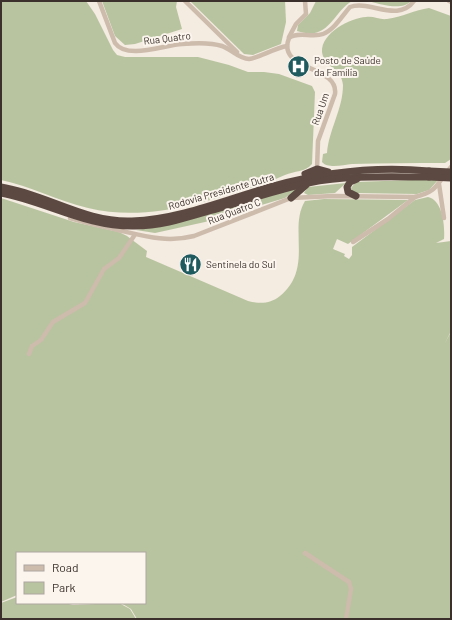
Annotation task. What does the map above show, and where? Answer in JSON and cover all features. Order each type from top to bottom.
[{"type":"highway","points":[[281,184],[317,169],[335,173]]},
{"type":"highway","name":"Rodovia Presidente Dutra","points":[[1,187],[87,215],[109,220],[131,221],[169,216],[281,184],[335,173],[406,169],[451,178]]},
{"type":"highway","name":"Rodovia Presidente Dutra","points":[[1,193],[98,223],[136,226],[173,221],[307,184],[366,176],[451,172]]},
{"type":"highway","points":[[356,196],[348,192],[347,185],[353,180],[366,176]]},
{"type":"highway","points":[[288,199],[307,184]]},
{"type":"street","name":"Rua Quatro","points":[[99,1],[112,38],[117,46],[122,50],[135,52],[174,45],[204,44],[222,46],[243,57]]},
{"type":"street","points":[[185,1],[243,57],[252,58],[265,52],[287,46],[289,38],[298,21],[307,11],[305,1]]},
{"type":"street","points":[[289,38],[294,35],[313,36],[326,32],[350,7],[355,4],[402,10],[410,6],[414,1]]},
{"type":"street","name":"Rua Um","points":[[287,46],[289,54],[293,58],[330,79],[335,90],[318,141],[317,169]]},
{"type":"street","name":"Rua Quatro C","points":[[16,197],[87,223],[141,236],[172,240],[194,236],[288,199],[356,196],[415,197],[431,192],[439,184],[451,167]]},
{"type":"street","points":[[439,184],[444,218]]},
{"type":"street","points":[[353,242],[388,219],[415,197]]},
{"type":"street","points":[[29,354],[32,346],[40,340],[53,322],[85,303],[104,269],[119,258],[134,236]]},
{"type":"street","points":[[305,553],[349,582],[351,589],[346,619]]},
{"type":"green space","points":[[1,1],[86,1],[95,14],[117,55],[125,57],[198,57],[229,65],[248,72],[279,74],[312,86],[315,92],[312,164],[307,169],[288,174],[261,185],[216,199],[174,209],[152,212],[110,212],[88,208],[1,180]]},
{"type":"green space","points":[[102,1],[177,1],[176,7],[182,29],[135,44],[125,45],[115,36]]},
{"type":"green space","points":[[190,1],[285,1],[286,22],[281,44],[253,55],[244,54]]},
{"type":"green space","points":[[316,1],[352,1],[345,6],[323,30],[316,33],[297,31],[298,25],[310,13]]},
{"type":"green space","points":[[366,1],[411,1],[402,6],[396,6]]},
{"type":"green space","points":[[429,8],[451,16],[451,159],[445,163],[352,164],[336,166],[328,165],[322,162],[323,154],[327,153],[330,136],[341,102],[343,85],[340,75],[323,57],[323,45],[326,39],[331,33],[352,20],[369,17],[387,19]]},
{"type":"green space","points":[[439,179],[429,190],[417,194],[355,193],[351,188],[356,182]]},
{"type":"green space","points":[[346,183],[335,193],[308,195],[304,193],[308,187]]},
{"type":"green space","points":[[300,187],[285,198],[205,222],[155,233],[136,230],[157,227]]},
{"type":"green space","points":[[428,197],[437,203],[442,215],[444,239],[436,243],[451,241],[451,331],[445,343],[451,332],[451,619],[137,619],[131,609],[123,604],[146,604],[146,552],[16,552],[16,595],[1,602],[1,198],[74,222],[119,232],[147,251],[146,257],[248,301],[257,303],[269,302],[280,296],[290,285],[296,273],[299,248],[300,212],[305,201],[324,199],[408,200],[348,244],[337,239],[333,249],[345,254],[344,256],[349,259],[352,255],[352,247],[415,200]]},
{"type":"green space","points":[[16,597],[16,604],[121,604],[130,609],[136,619],[1,618],[1,603]]},
{"type":"place","name":"Posto de Saúde da Família","points":[[298,66]]},
{"type":"place","name":"Sentinela do Sul","points":[[191,264]]}]
